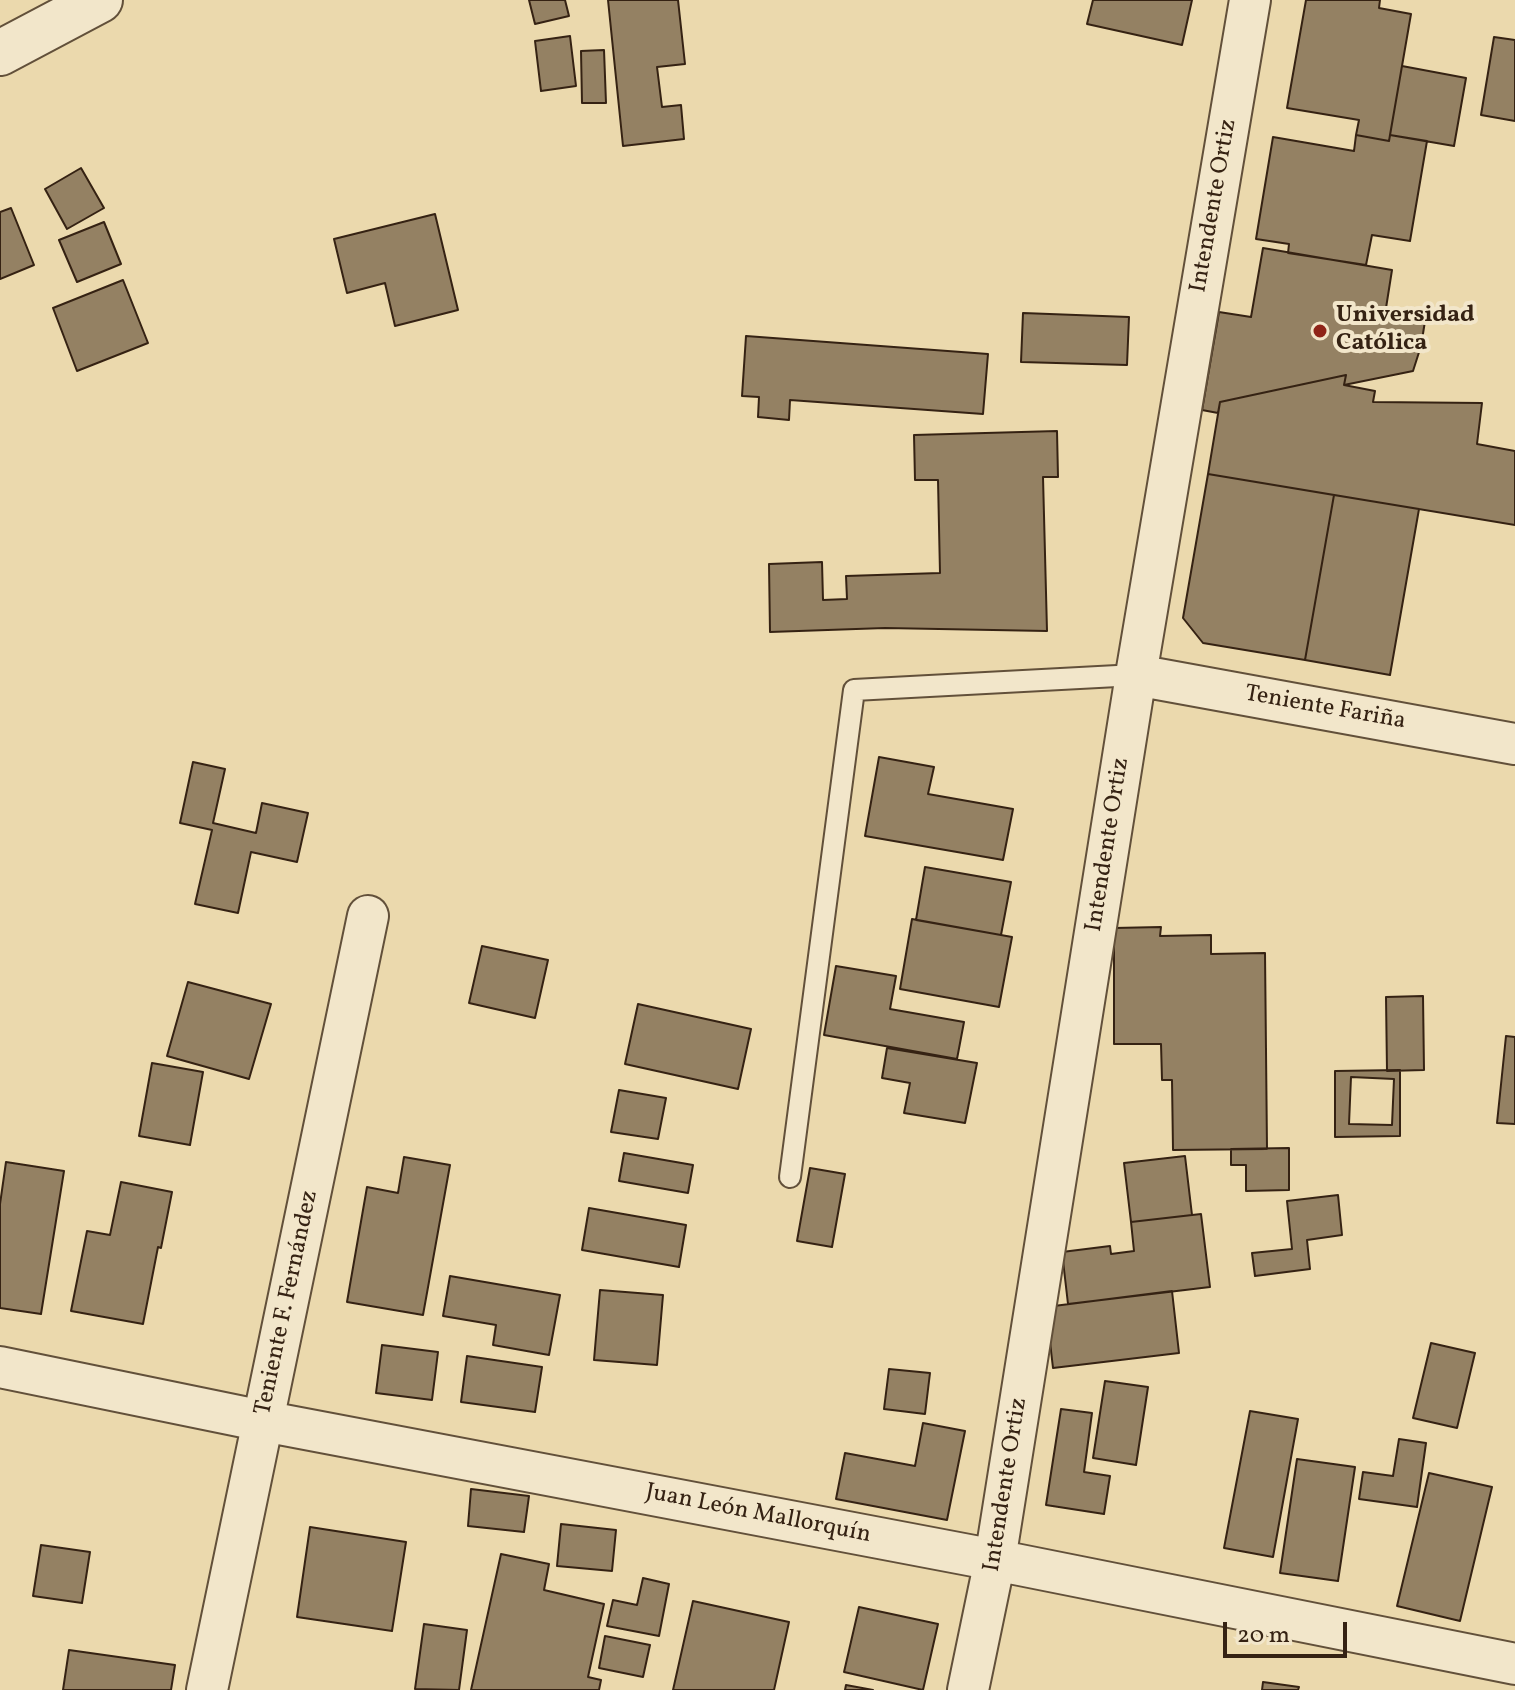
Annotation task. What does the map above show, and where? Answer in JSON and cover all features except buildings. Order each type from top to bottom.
[{"type":"street","points":[[0,53],[100,0]]},
{"type":"street","name":"Intendente Ortiz","points":[[968,1690],[995,1560],[1136,675],[1250,0]]},
{"type":"street","name":"Teniente Fariña","points":[[1136,675],[1515,744]]},
{"type":"street","name":"Teniente F. Fernández","points":[[207,1690],[368,916]]},
{"type":"street","name":"Juan León Mallorquín","points":[[0,1367],[1515,1664]]},
{"type":"lane","points":[[790,1177],[854,690],[1136,675]]},
{"type":"place","name":"Universidad Católica","points":[[1320,331]]}]
